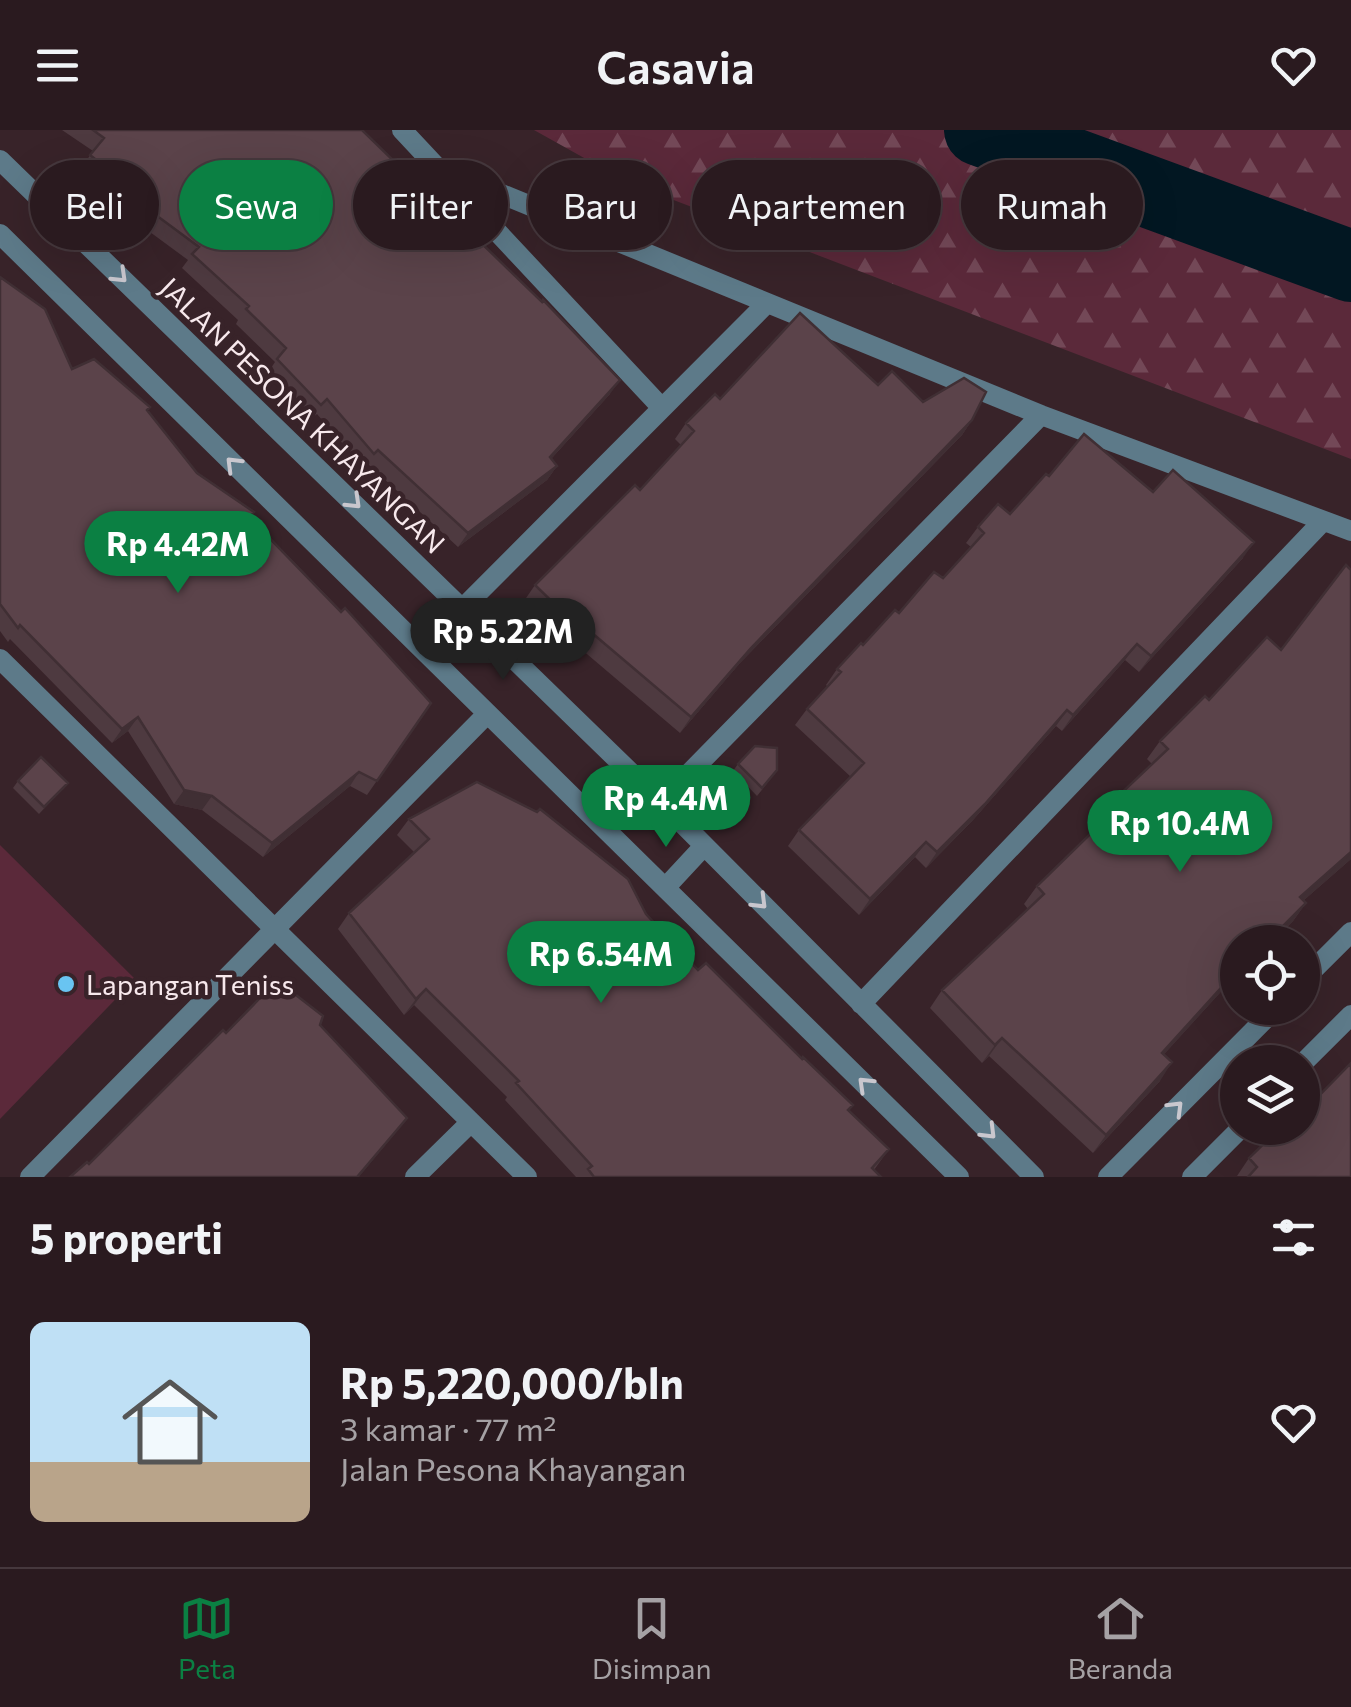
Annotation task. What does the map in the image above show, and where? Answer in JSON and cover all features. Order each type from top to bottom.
[{"type":"street","points":[[402,130],[430,160]]},
{"type":"street","name":"JALAN PESONA KHAYANGAN","points":[[0,160],[463,608],[1034,1177]]},
{"type":"street","points":[[508,197],[1041,415],[1351,531]]},
{"type":"street","points":[[0,234],[959,1177]]},
{"type":"street","points":[[508,243],[662,407]]},
{"type":"street","points":[[463,608],[767,303]]},
{"type":"street","points":[[660,802],[1041,415]]},
{"type":"street","points":[[861,1004],[1323,522]]},
{"type":"street","points":[[0,659],[526,1177]]},
{"type":"street","points":[[30,1177],[486,714]]},
{"type":"street","points":[[664,888],[704,846]]},
{"type":"street","points":[[1320,963],[1351,932]]},
{"type":"street","points":[[1320,1046],[1351,1015]]},
{"type":"street","points":[[1108,1177],[1259,1025]]},
{"type":"street","points":[[416,1177],[471,1122]]},
{"type":"street","points":[[1192,1177],[1223,1145]]},
{"type":"green space","points":[[534,130],[1351,130],[1351,459],[804,250],[941,250],[941,160],[692,160],[692,207],[672,199],[672,160],[588,160]]},
{"type":"green space","name":"Lapangan Teniss","points":[[0,845],[135,979],[0,1119]]},
{"type":"building","points":[[93,130],[362,130],[393,160],[353,160],[353,250],[488,250],[620,380],[550,457],[557,466],[468,533],[378,450],[374,454],[327,399],[321,405],[277,359],[286,348],[246,309],[249,306],[192,254],[196,250],[333,250],[333,160],[179,160],[179,232],[159,217],[159,160],[96,160],[90,155],[104,138]]},
{"type":"building","points":[[0,277],[45,309],[72,369],[94,359],[150,407],[147,410],[197,473],[254,512],[249,517],[341,612],[345,608],[431,703],[377,781],[359,772],[272,843],[212,796],[184,790],[138,717],[122,729],[20,625],[18,628],[0,604]]},
{"type":"building","points":[[800,313],[878,385],[892,371],[923,402],[964,378],[986,392],[972,420],[751,648],[691,717],[592,633],[588,637],[535,585],[635,485],[640,490],[694,431],[686,423],[715,394],[720,399]]},
{"type":"building","points":[[1084,434],[1153,492],[1173,470],[1254,542],[1151,656],[1137,644],[1073,715],[1067,710],[937,852],[926,842],[870,899],[799,830],[864,763],[807,709],[861,643],[895,610],[899,613],[934,572],[943,578],[984,533],[978,527],[998,504],[1010,514]]},
{"type":"building","points":[[1346,565],[1351,570],[1351,852],[1300,897],[1306,903],[1284,925],[1220,925],[1220,989],[1162,1053],[1172,1062],[1106,1135],[1002,1038],[995,1045],[942,990],[1044,894],[1037,886],[1119,806],[1114,800],[1168,749],[1160,741],[1205,696],[1209,700],[1267,637],[1281,650]]},
{"type":"building","points":[[755,746],[777,748],[777,770],[762,788],[738,764]]},
{"type":"building","points":[[41,757],[68,783],[44,807],[18,781]]},
{"type":"building","points":[[477,782],[537,812],[540,809],[628,879],[646,914],[698,970],[706,963],[853,1105],[848,1110],[889,1149],[872,1168],[881,1177],[594,1177],[588,1169],[592,1166],[516,1083],[519,1081],[426,989],[416,999],[349,913],[429,839],[409,819]]},
{"type":"building","points":[[283,985],[323,1016],[320,1025],[407,1118],[357,1177],[70,1177],[89,1164],[223,1030],[226,1033],[259,999]]},
{"type":"building","points":[[1351,1063],[1351,1177],[1248,1177],[1257,1167],[1249,1158],[1262,1145],[1320,1145],[1320,1095]]},
{"type":"waterway","points":[[980,130],[1351,266]]},
{"type":"place","name":"Lapangan Teniss","points":[[66,984]]}]
